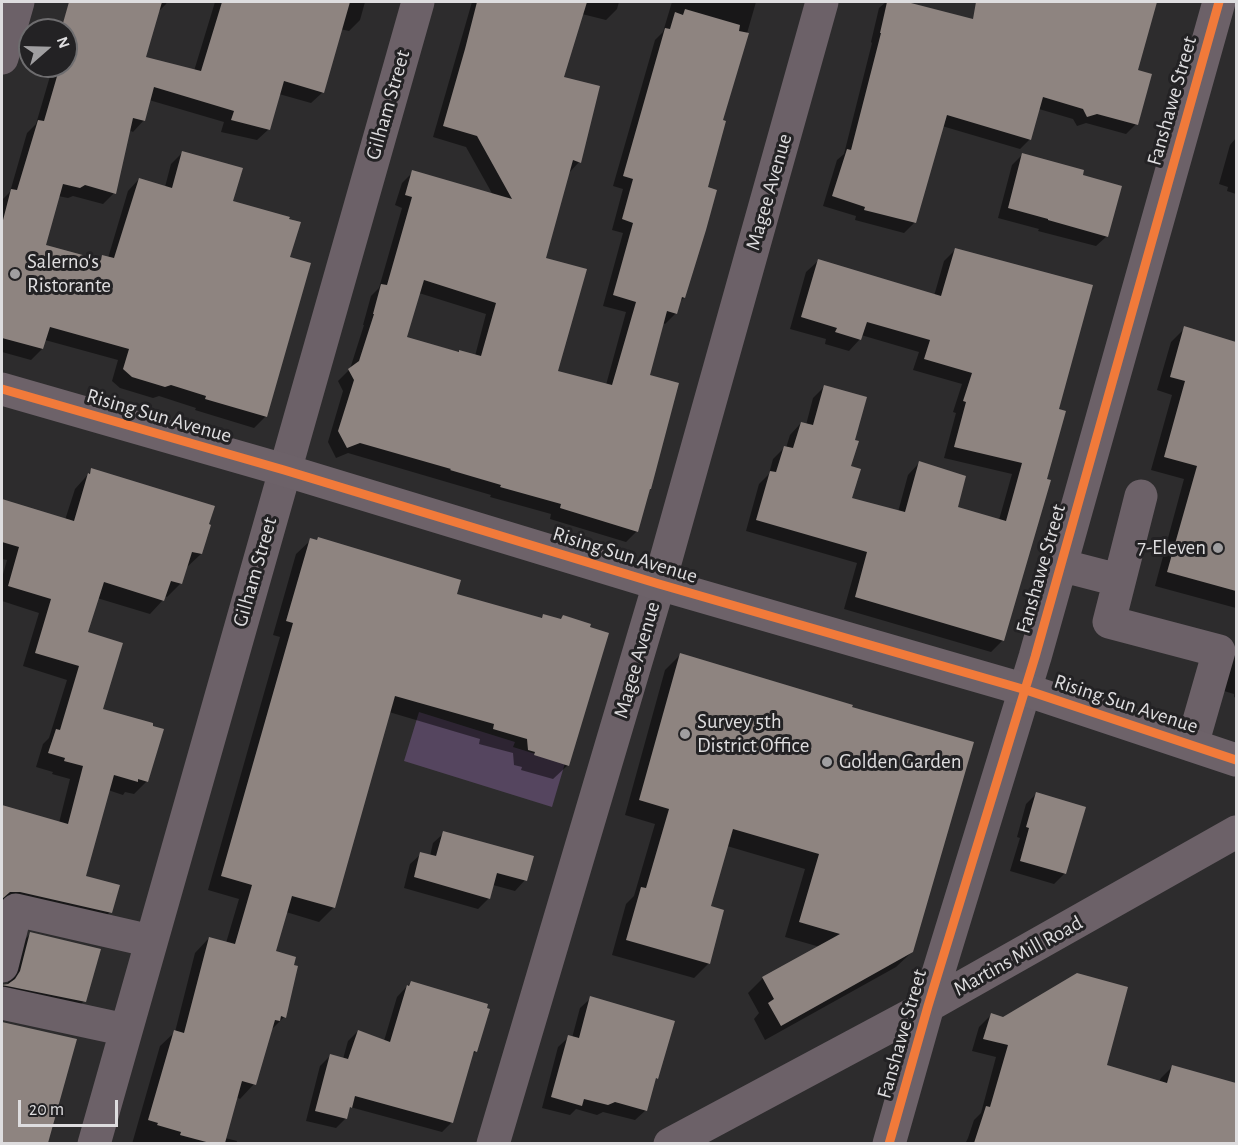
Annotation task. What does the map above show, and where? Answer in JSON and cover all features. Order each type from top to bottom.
[{"type":"main road","name":"Rising Sun Avenue","points":[[2,389],[284,470],[659,584],[1026,690],[1236,760]]},
{"type":"street","points":[[2,58],[18,2]]},
{"type":"street","name":"Gilham Street","points":[[94,1143],[418,2]]},
{"type":"street","name":"Magee Avenue","points":[[493,1143],[659,584],[822,2]]},
{"type":"street","name":"Fanshawe Street","points":[[890,1143],[928,1006],[1026,690],[1218,2]]},
{"type":"street","points":[[1141,496],[1108,622],[1219,651],[1192,745]]},
{"type":"street","points":[[1060,565],[1118,580]]},
{"type":"street","name":"Martins Mill Road","points":[[670,1143],[928,1006],[1236,832]]},
{"type":"street","points":[[2,966],[16,910],[151,941]]},
{"type":"street","points":[[2,1003],[126,1030]]},
{"type":"shaded area","points":[[419,712],[515,742],[513,747],[565,763],[552,807],[404,761]]},
{"type":"building","points":[[69,2],[162,2],[146,57],[201,71],[222,2],[350,2],[324,93],[284,81],[270,130],[231,120],[234,111],[154,87],[145,121],[133,118],[116,194],[85,185],[80,188],[63,184],[46,245],[101,260],[102,255],[114,258],[139,178],[172,188],[182,151],[243,168],[233,201],[301,222],[290,257],[311,263],[267,417],[205,399],[206,396],[171,385],[165,387],[132,377],[123,369],[129,349],[50,327],[43,349],[2,338],[2,224],[11,189],[17,190],[38,120],[44,121],[57,78],[78,78],[78,18],[64,18]]},
{"type":"building","points":[[477,2],[587,2],[564,77],[600,86],[581,163],[573,160],[546,258],[587,269],[558,371],[612,385],[636,302],[613,295],[633,223],[622,219],[633,179],[623,176],[665,28],[670,29],[675,12],[683,15],[685,9],[740,25],[739,31],[749,33],[723,120],[726,121],[708,187],[717,190],[706,230],[685,298],[682,297],[677,314],[667,311],[650,375],[679,383],[638,532],[560,508],[561,504],[500,487],[501,485],[451,469],[360,443],[347,448],[338,431],[354,380],[348,369],[359,361],[381,284],[387,285],[412,197],[405,195],[412,170],[512,199],[477,136],[443,126]],"holes":[[[424,280],[496,303],[481,356],[407,337]]]},
{"type":"building","points":[[887,2],[907,2],[973,19],[976,2],[1157,2],[1138,70],[1152,74],[1138,125],[1097,114],[1087,117],[1083,109],[1043,97],[1031,140],[947,115],[916,223],[864,210],[865,207],[832,196],[847,149],[851,150]]},
{"type":"building","points":[[1022,153],[1084,170],[1083,175],[1122,186],[1108,237],[1008,208]]},
{"type":"building","points":[[955,248],[1093,285],[1059,409],[1066,411],[1047,479],[1051,480],[1004,641],[855,597],[867,552],[756,520],[770,471],[776,472],[784,446],[793,448],[801,422],[813,425],[824,385],[867,397],[855,440],[859,441],[851,466],[861,469],[852,498],[905,512],[919,461],[966,476],[958,507],[1006,521],[1022,463],[954,447],[966,402],[963,401],[972,373],[924,359],[930,340],[867,322],[861,340],[835,332],[837,328],[801,317],[818,259],[941,296]]},
{"type":"building","points":[[1184,326],[1236,342],[1236,591],[1167,572],[1197,466],[1164,457],[1185,381],[1170,377]]},
{"type":"building","points":[[91,468],[215,506],[202,554],[192,552],[182,584],[171,581],[164,601],[104,582],[88,632],[123,643],[103,709],[153,723],[153,726],[164,729],[148,782],[138,779],[138,782],[114,775],[86,876],[120,885],[112,913],[20,892],[10,892],[2,899],[2,805],[68,824],[83,766],[64,761],[65,758],[48,753],[56,729],[60,730],[79,666],[35,653],[51,599],[8,586],[19,547],[2,542],[2,499],[74,521]]},
{"type":"building","points":[[318,537],[461,580],[457,594],[542,618],[543,614],[561,619],[563,615],[591,624],[590,627],[609,633],[569,766],[534,755],[535,752],[528,750],[527,739],[493,729],[494,724],[395,696],[335,908],[292,896],[276,951],[296,957],[294,965],[298,966],[286,1018],[281,1016],[280,1021],[275,1020],[256,1085],[242,1081],[225,1143],[210,1143],[180,1135],[181,1132],[148,1120],[174,1030],[184,1033],[209,937],[235,944],[252,885],[221,876],[293,623],[286,621],[310,538],[317,540]]},
{"type":"building","points":[[680,653],[853,705],[852,707],[974,742],[913,952],[781,1026],[768,1003],[774,999],[762,977],[840,934],[799,922],[819,854],[733,829],[711,906],[724,910],[710,964],[626,940],[641,887],[646,888],[669,809],[639,800]]},
{"type":"building","points":[[1036,792],[1086,807],[1066,874],[1020,861],[1029,828],[1026,827]]},
{"type":"building","points":[[443,831],[534,856],[527,881],[497,873],[490,899],[414,877],[420,852],[436,856]]},
{"type":"building","points":[[30,932],[101,949],[86,1002],[2,985],[15,979],[20,971]]},
{"type":"building","points":[[1077,973],[1128,987],[1107,1065],[1167,1083],[1172,1065],[1236,1083],[1236,1143],[974,1143],[986,1106],[990,1107],[1008,1045],[983,1039],[991,1013],[1003,1017]]},
{"type":"building","points":[[411,981],[488,1004],[487,1008],[490,1009],[477,1052],[474,1051],[453,1123],[355,1096],[347,1119],[315,1111],[330,1054],[348,1059],[358,1030],[390,1042],[407,985],[409,986]]},
{"type":"building","points":[[590,996],[675,1021],[647,1111],[615,1102],[608,1105],[584,1099],[582,1106],[551,1097],[568,1035],[579,1038]]},
{"type":"building","points":[[2,1022],[77,1039],[48,1143],[2,1143]]},
{"type":"cycle path","points":[[889,1144],[928,1006],[1035,657],[1219,2]]},
{"type":"cycle path","points":[[2,389],[284,470],[659,584],[1026,690],[1236,760]]},
{"type":"place","name":"Salerno's Ristorante","points":[[15,274]]},
{"type":"place","name":"7-Eleven","points":[[1218,548]]},
{"type":"place","name":"Survey 5th District Office","points":[[685,734]]},
{"type":"place","name":"Golden Garden","points":[[827,762]]}]
